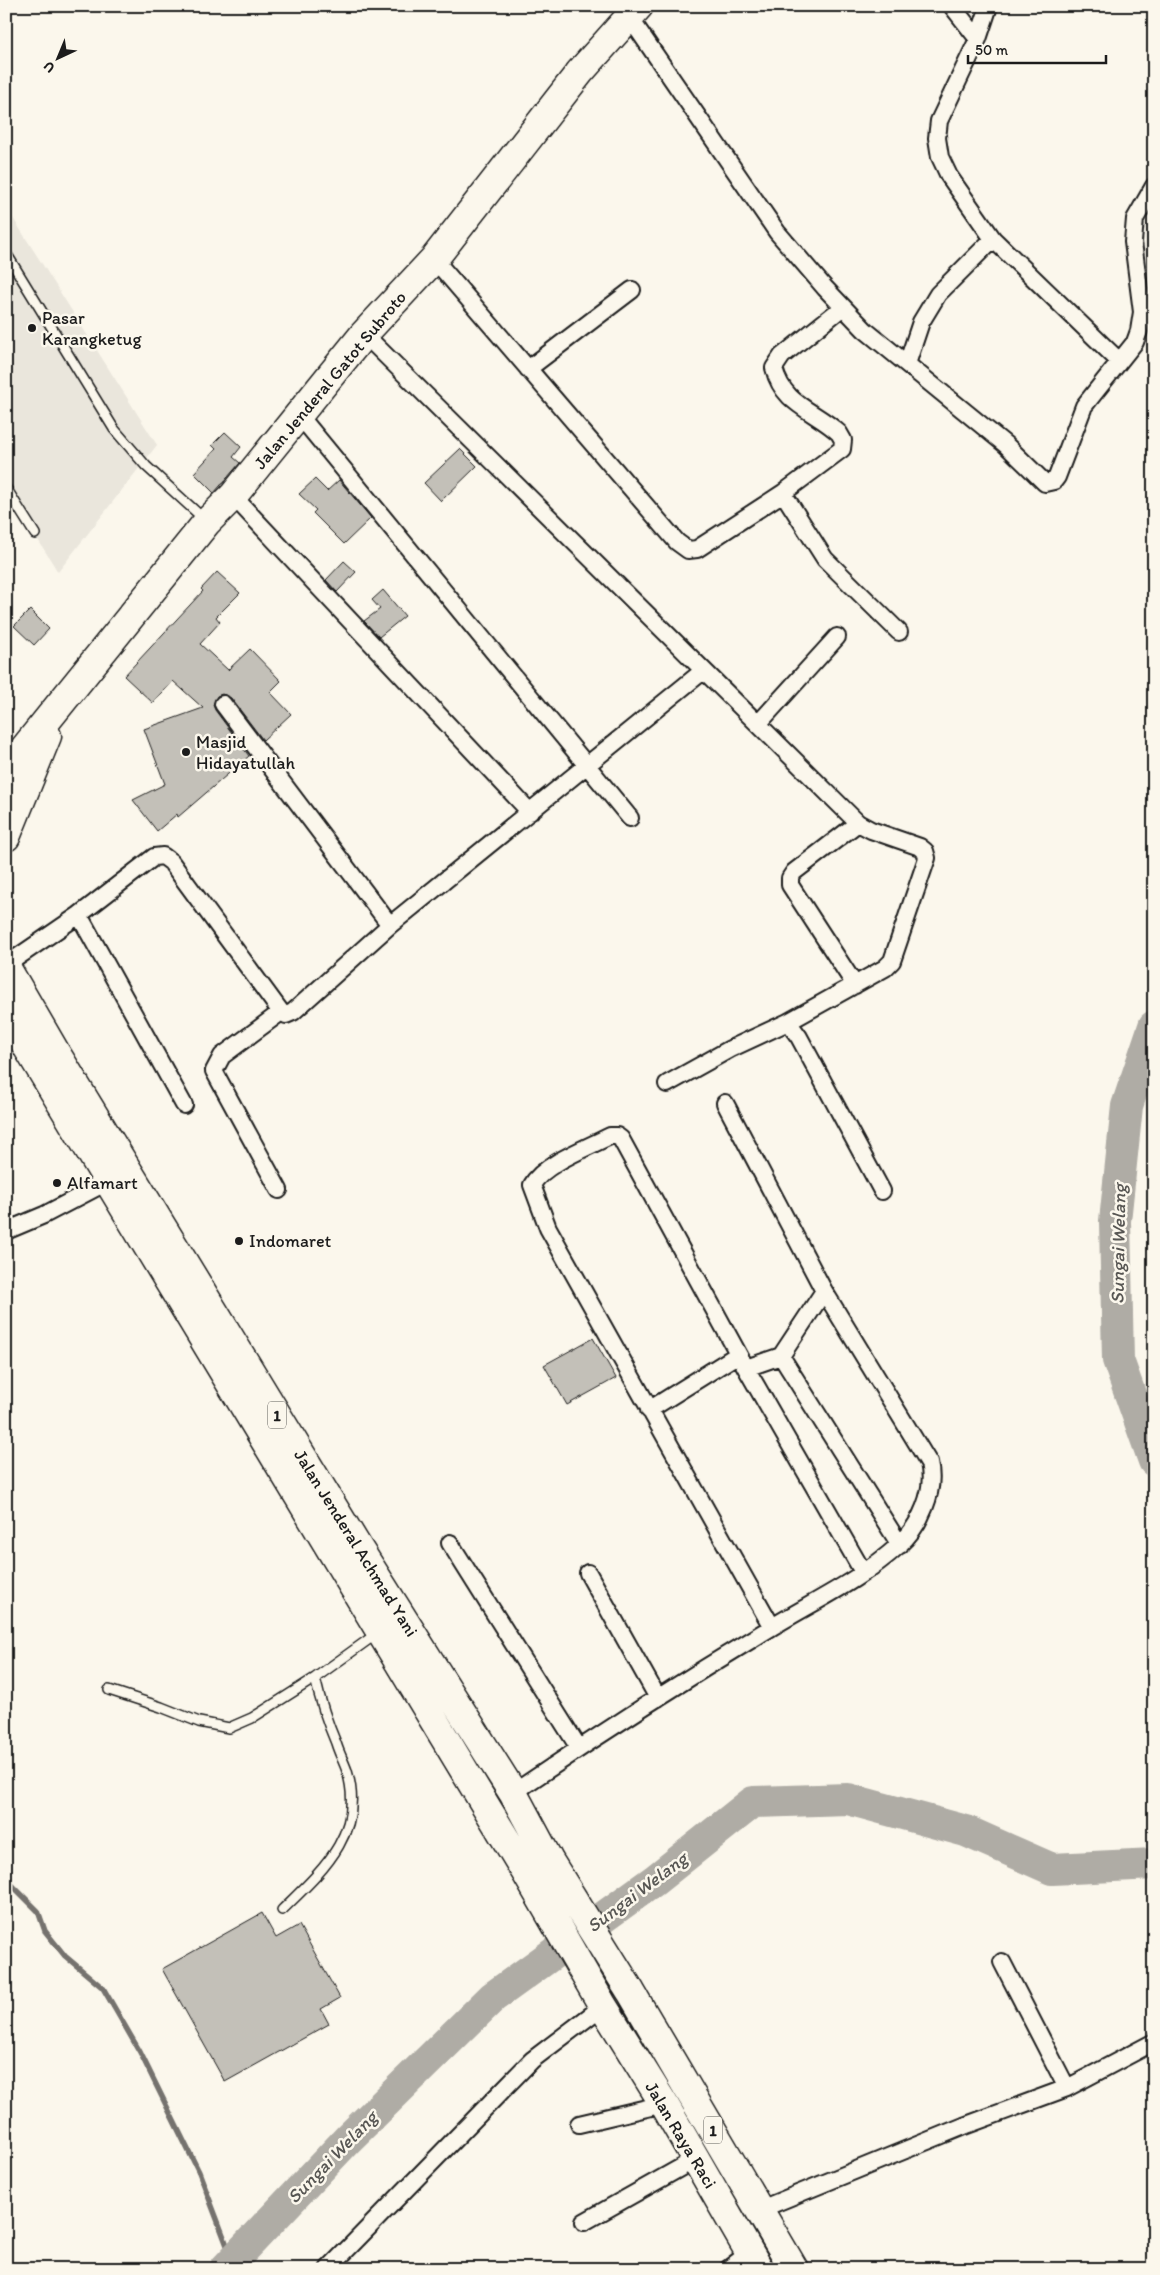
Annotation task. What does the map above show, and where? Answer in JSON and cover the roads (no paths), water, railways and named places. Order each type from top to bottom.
[{"type":"highway","name":"Jalan Jenderal Gatot Subroto","points":[[6,771],[206,522],[233,496],[364,334],[434,259],[580,72],[635,12]]},
{"type":"highway","name":"Jalan Jenderal Gatot Subroto","points":[[6,837],[59,707]]},
{"type":"highway","name":"Jalan Jenderal Achmad Yani","points":[[6,966],[391,1623],[525,1871],[602,2004]]},
{"type":"highway","name":"Jalan Jenderal Achmad Yani","points":[[6,1012],[109,1181],[391,1623],[513,1793],[550,1862],[631,1992],[760,2209]]},
{"type":"highway","name":"Jalan Raya Raci","points":[[602,2004],[664,2104],[755,2260]]},
{"type":"highway","name":"1","points":[[760,2209],[794,2269]]},
{"type":"street","points":[[952,6],[978,39]]},
{"type":"street","points":[[989,6],[978,39],[939,121],[937,138],[940,157],[949,176],[993,239],[1119,361]]},
{"type":"street","points":[[635,12],[777,232],[865,330],[1006,445],[1045,483],[1054,481],[1057,477],[1084,406],[1135,342],[1142,312],[1133,242],[1135,219],[1154,186]]},
{"type":"street","points":[[907,364],[921,322],[938,294],[993,239]]},
{"type":"street","points":[[434,259],[677,542],[688,550],[697,549],[783,493],[842,449],[843,440],[839,432],[789,398],[776,378],[774,368],[782,356],[843,307]]},
{"type":"street","points":[[528,369],[632,290]]},
{"type":"street","points":[[364,334],[858,823],[920,847],[927,855],[892,961],[885,968],[788,1022],[730,1049],[667,1084]]},
{"type":"street","points":[[299,415],[630,818]]},
{"type":"street","points":[[783,493],[826,559],[899,632]]},
{"type":"street","points":[[233,496],[530,812]]},
{"type":"street","points":[[758,724],[837,637]]},
{"type":"street","points":[[6,966],[79,915],[154,857],[163,856],[171,862],[281,1012],[286,1015],[293,1012],[390,925],[703,671]]},
{"type":"street","points":[[223,704],[390,925]]},
{"type":"street","points":[[855,985],[790,885],[790,878],[794,872],[858,823]]},
{"type":"street","points":[[79,915],[184,1105]]},
{"type":"street","points":[[279,1190],[214,1071],[222,1056],[281,1012]]},
{"type":"street","points":[[788,1022],[799,1037],[882,1191]]},
{"type":"street","points":[[513,1793],[658,1698],[863,1572],[900,1544],[911,1530],[928,1499],[932,1476],[929,1463],[824,1291],[725,1104]]},
{"type":"street","points":[[772,1627],[548,1228],[532,1185],[537,1177],[551,1167],[610,1136],[617,1136],[621,1140],[741,1362],[863,1572]]},
{"type":"street","points":[[6,1231],[44,1215],[109,1181]]},
{"type":"street","points":[[649,1410],[741,1362],[781,1356],[824,1291]]},
{"type":"street","points":[[781,1356],[900,1544]]},
{"type":"street","points":[[450,1543],[579,1748]]},
{"type":"street","points":[[588,1574],[658,1698]]},
{"type":"street","points":[[1002,1962],[1067,2088]]},
{"type":"street","points":[[328,2269],[532,2060],[602,2004]]},
{"type":"street","points":[[760,2209],[964,2126],[1067,2088],[1154,2042]]},
{"type":"street","points":[[579,2124],[664,2104]]},
{"type":"street","points":[[584,2222],[696,2159]]},
{"type":"street","points":[[728,2269],[755,2260]]},
{"type":"lane","points":[[6,253],[114,429],[146,466],[206,522]]},
{"type":"lane","points":[[6,488],[35,534]]},
{"type":"lane","points":[[109,1690],[199,1722],[229,1728],[252,1718],[315,1678],[391,1623]]},
{"type":"lane","points":[[282,1910],[324,1869],[338,1848],[349,1826],[352,1804],[348,1772],[321,1702],[315,1678]]},
{"type":"waterway","name":"Sungai Welang","points":[[1154,1026],[1127,1106],[1115,1221],[1118,1360],[1154,1461]]},
{"type":"waterway","name":"Sungai Welang","points":[[225,2269],[348,2139],[493,1997],[655,1880],[753,1802],[848,1799],[966,1831],[1052,1869],[1154,1864]]},
{"type":"waterway","points":[[6,1879],[38,1911],[45,1931],[65,1956],[103,1988],[140,2052],[199,2172],[233,2261]]},
{"type":"place","name":"Pasar Karangketug","points":[[32,328]]},
{"type":"place","name":"Masjid Hidayatullah","points":[[186,752]]},
{"type":"place","name":"Alfamart","points":[[57,1183]]},
{"type":"place","name":"Indomaret","points":[[239,1241]]}]
